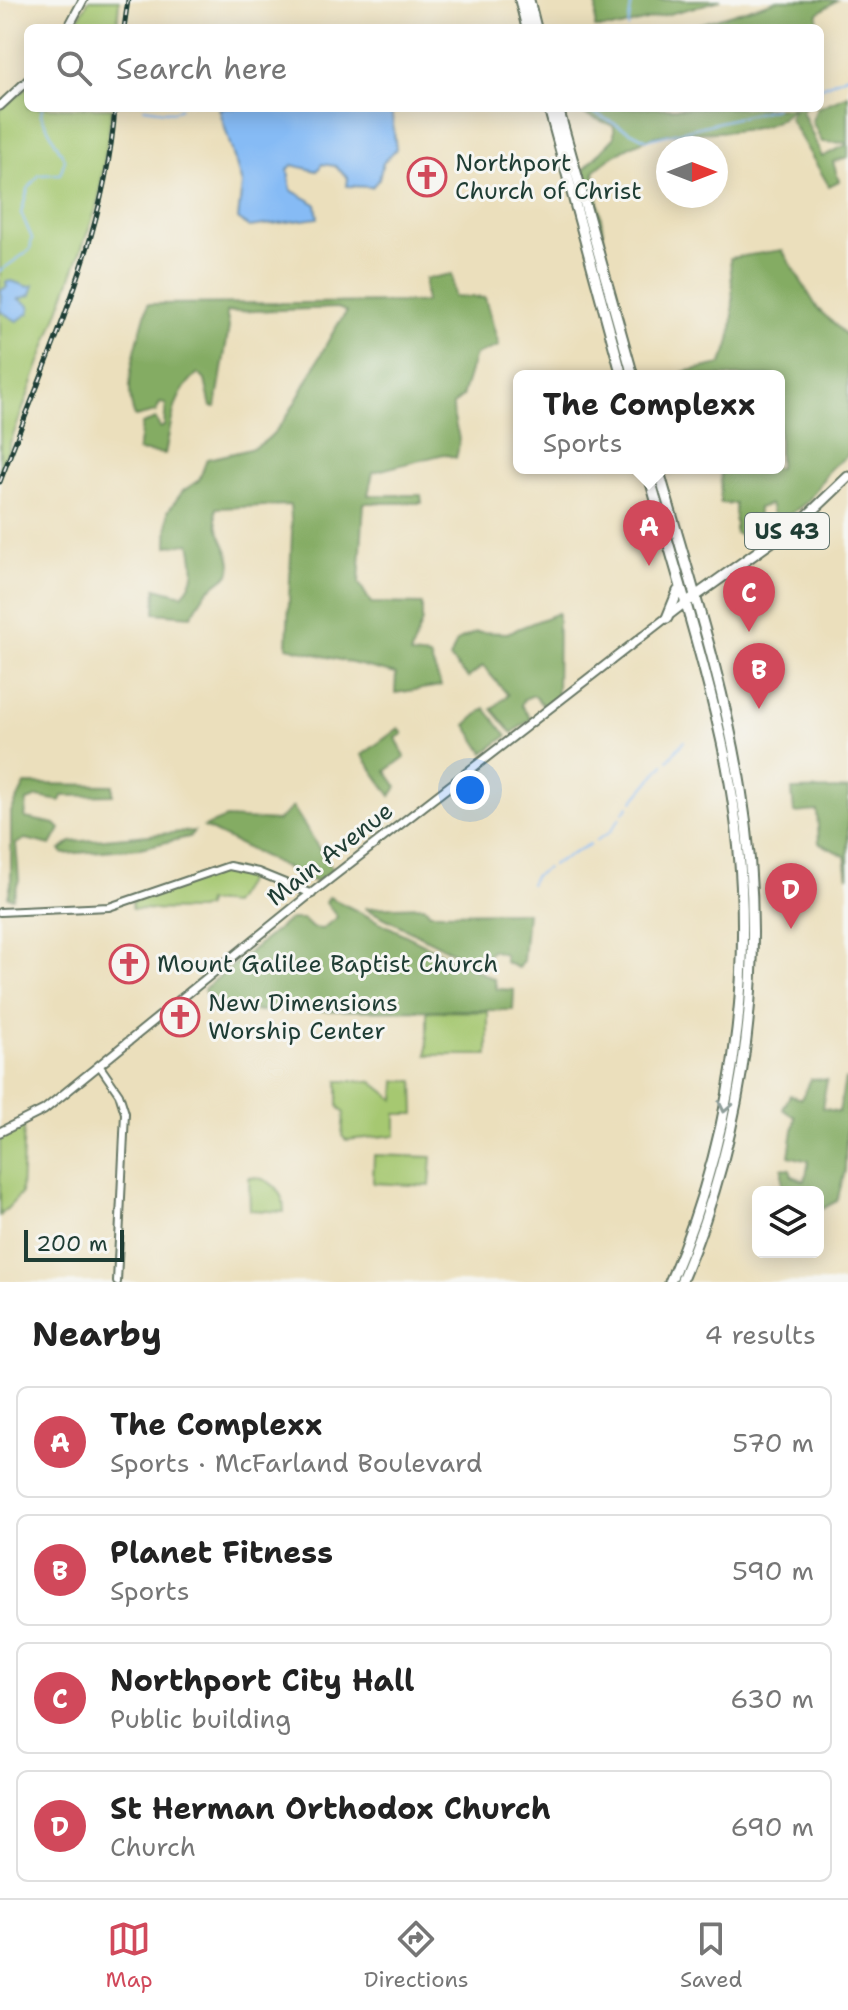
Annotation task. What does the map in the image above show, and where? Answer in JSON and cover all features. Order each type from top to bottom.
[{"type":"highway","points":[[520,0],[526,24]]},
{"type":"highway","points":[[529,0],[535,24]]},
{"type":"highway","points":[[550,112],[620,370]]},
{"type":"highway","points":[[559,112],[631,370]]},
{"type":"highway","points":[[649,474],[684,604],[695,621],[733,748],[750,865],[751,990],[737,1101],[709,1209],[681,1282]]},
{"type":"highway","points":[[660,474],[693,597],[695,621],[736,828],[742,947],[731,1072],[706,1185],[670,1282]]},
{"type":"highway","name":"US 43","points":[[684,604],[805,518],[848,477]]},
{"type":"highway","points":[[686,569],[694,579],[713,582],[695,621]]},
{"type":"highway","points":[[667,618],[676,602],[679,584]]},
{"type":"highway","points":[[667,618],[682,617],[695,621]]},
{"type":"highway","points":[[716,718],[733,748]]},
{"type":"highway","points":[[706,1185],[705,1205],[709,1209]]},
{"type":"main road","points":[[70,24],[83,0]]},
{"type":"main road","points":[[0,106],[24,84]]},
{"type":"main road","name":"Main Avenue","points":[[0,1132],[37,1114],[312,894],[684,604]]},
{"type":"street","points":[[0,912],[109,907],[229,866],[268,875],[312,894]]},
{"type":"street","points":[[99,1065],[119,1094],[125,1113],[117,1282]]},
{"type":"green space","points":[[89,0],[119,0],[117,24],[75,24]]},
{"type":"green space","points":[[597,0],[721,0],[632,24],[595,24]]},
{"type":"green space","points":[[778,0],[837,0],[818,13],[817,24],[699,24]]},
{"type":"green space","points":[[24,90],[24,112],[111,112],[98,204],[0,471],[0,110]]},
{"type":"green space","points":[[848,95],[848,143],[822,142],[812,121],[815,112],[824,112],[824,105]]},
{"type":"green space","points":[[579,112],[788,112],[781,119],[747,129],[656,136],[630,146],[601,165],[594,171],[606,252],[584,169],[614,138],[614,126]]},
{"type":"green space","points":[[792,112],[802,112],[822,157],[848,144],[848,157],[833,162],[839,181],[829,186],[789,118]]},
{"type":"green space","points":[[782,250],[818,309],[848,337],[848,455],[830,469],[808,501],[776,525],[770,504],[758,508],[757,536],[746,538],[735,533],[735,504],[720,503],[721,474],[785,474],[785,370],[692,370],[721,364],[727,352],[733,312],[730,258]]},
{"type":"green space","points":[[452,274],[454,296],[485,298],[499,346],[475,355],[462,397],[453,405],[459,441],[456,458],[444,454],[373,472],[368,495],[421,495],[422,503],[364,503],[359,583],[371,603],[422,604],[422,621],[410,655],[430,657],[441,686],[395,693],[396,674],[287,647],[292,532],[290,505],[216,508],[218,527],[230,559],[229,574],[206,592],[191,616],[155,613],[156,588],[182,595],[191,583],[194,571],[190,543],[167,546],[168,511],[183,491],[199,480],[207,459],[255,447],[281,424],[347,312],[338,308],[226,312],[229,327],[216,407],[211,407],[205,380],[198,373],[189,381],[178,400],[165,454],[138,451],[142,424],[156,419],[160,428],[164,426],[166,404],[160,403],[156,412],[135,417],[131,404],[133,360],[148,304],[425,302],[425,279]]},
{"type":"green space","points":[[558,613],[557,696],[544,707],[534,695],[524,699],[521,705],[531,719],[512,733],[492,709],[508,695],[483,666],[468,678],[450,659],[457,641],[476,632],[507,633]]},
{"type":"green space","points":[[485,708],[507,736],[484,753],[466,725]]},
{"type":"green space","points":[[399,728],[403,734],[396,738],[405,757],[386,771],[397,787],[391,796],[362,755]]},
{"type":"green space","points":[[25,784],[113,785],[113,795],[62,796],[60,801],[38,797],[27,801],[25,818],[55,824],[60,829],[51,845],[25,839],[16,844],[19,880],[13,898],[8,897],[11,884],[11,812]]},
{"type":"green space","points":[[848,789],[848,877],[845,856],[819,843],[817,811],[794,813],[792,790]]},
{"type":"green space","points":[[293,807],[333,871],[315,882],[204,827],[226,818],[277,821]]},
{"type":"green space","points":[[194,831],[189,837],[140,848],[64,854],[60,850],[71,842]]},
{"type":"green space","points":[[217,871],[250,873],[250,876],[232,904],[207,902],[206,907],[199,910],[132,909],[132,902]]},
{"type":"green space","points":[[329,897],[494,979],[497,989],[514,990],[513,1010],[211,1011],[204,989],[290,919],[303,919],[312,928],[322,929],[337,917],[326,903]]},
{"type":"green space","points":[[424,906],[430,913],[527,912],[523,961],[518,968],[505,962],[504,954],[492,950],[478,965],[365,908]]},
{"type":"green space","points":[[427,1011],[488,1012],[488,1055],[427,1055]]},
{"type":"green space","points":[[811,1079],[827,1080],[822,1108],[839,1112],[845,1079],[848,1080],[845,1171],[837,1201],[824,1208],[824,1186],[782,1186],[782,1168],[790,1169],[792,1176],[805,1181],[809,1161],[789,1156],[795,1117],[783,1109],[790,1095],[801,1099]]},
{"type":"green space","points":[[338,1081],[371,1081],[395,1100],[396,1081],[414,1081],[415,1114],[396,1114],[396,1135],[346,1140],[342,1136],[344,1113],[338,1106]]},
{"type":"green space","points":[[24,1125],[21,1194],[0,1216],[0,1134]]},
{"type":"green space","points":[[374,1155],[432,1157],[430,1186],[373,1183]]},
{"type":"green space","points":[[249,1177],[263,1179],[274,1186],[281,1197],[284,1212],[250,1210]]},
{"type":"water","points":[[220,112],[391,112],[396,149],[383,163],[379,179],[372,187],[347,186],[348,178],[335,166],[322,164],[317,171],[292,165],[288,170],[291,190],[316,204],[318,218],[249,227],[238,219],[242,184]]},
{"type":"water","points":[[6,282],[28,287],[34,285],[31,295],[19,299],[30,306],[29,313],[17,321],[0,311],[1,290],[7,287]]},
{"type":"waterway","points":[[629,24],[632,0]]},
{"type":"waterway","points":[[824,86],[848,75]]},
{"type":"waterway","points":[[0,271],[30,250],[32,238],[21,213],[28,189],[39,175],[60,174],[65,160],[41,112]]},
{"type":"waterway","points":[[592,112],[647,140],[760,112]]},
{"type":"waterway","points":[[668,760],[684,741]]},
{"type":"waterway","points":[[633,801],[664,764]]},
{"type":"waterway","points":[[623,813],[629,806]]},
{"type":"waterway","points":[[595,841],[610,832],[620,818]]},
{"type":"waterway","points":[[552,865],[590,844]]},
{"type":"waterway","points":[[530,884],[534,876],[547,868]]},
{"type":"railway","points":[[125,24],[128,0]]},
{"type":"railway","points":[[0,482],[87,251],[100,204],[114,112]]},
{"type":"place","name":"Northport Church of Christ","points":[[427,177]]},
{"type":"place","name":"The Complexx","points":[[649,566]]},
{"type":"place","name":"Northport City Hall","points":[[749,632]]},
{"type":"place","name":"Planet Fitness","points":[[759,709]]},
{"type":"place","name":"St Herman Orthodox Church","points":[[791,929]]},
{"type":"place","name":"Mount Galilee Baptist Church","points":[[129,964]]},
{"type":"place","name":"New Dimensions Worship Center","points":[[180,1017]]}]
